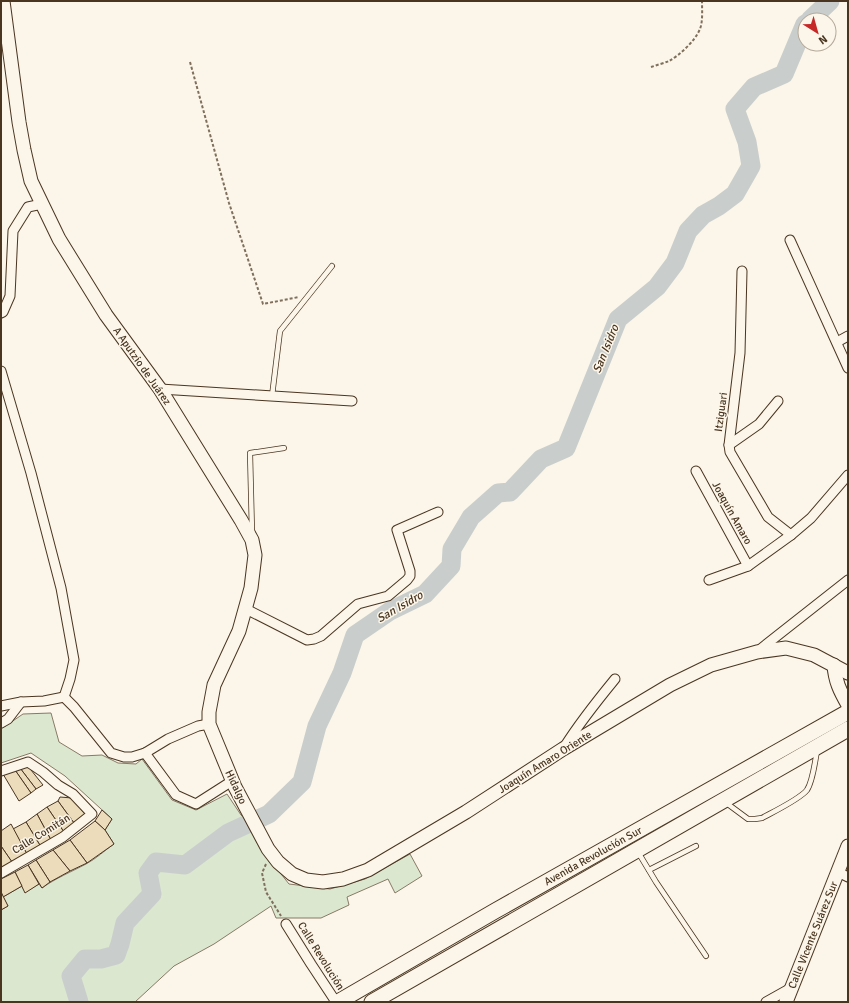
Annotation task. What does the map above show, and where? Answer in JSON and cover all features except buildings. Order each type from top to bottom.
[{"type":"main road","name":"Avenida Revolución Sur","points":[[337,1002],[848,712]]},
{"type":"main road","name":"Avenida Revolución Sur","points":[[372,1002],[848,729]]},
{"type":"street","name":"A Aputzio de Juárez","points":[[3,1],[18,122],[31,181],[60,239],[106,315],[160,389],[252,540],[255,555],[251,588],[239,631],[214,684],[208,712],[209,724]]},
{"type":"street","points":[[1,313],[10,296],[13,231],[28,207],[42,204]]},
{"type":"street","points":[[790,240],[848,368]]},
{"type":"street","name":"Itziguari","points":[[742,271],[740,354],[729,445],[730,452],[768,517],[791,536]]},
{"type":"street","points":[[837,342],[848,336]]},
{"type":"street","points":[[1,371],[31,473],[61,588],[74,660],[64,698]]},
{"type":"street","points":[[160,389],[352,401]]},
{"type":"street","points":[[729,445],[759,424],[778,401]]},
{"type":"street","name":"Joaquín Amaro","points":[[696,471],[748,566]]},
{"type":"street","points":[[709,580],[748,566],[791,536],[811,518],[848,475]]},
{"type":"street","points":[[246,609],[307,640],[321,636],[358,604],[388,596],[407,580],[410,576],[410,571],[397,530],[438,512]]},
{"type":"street","points":[[757,652],[848,580]]},
{"type":"street","name":"Joaquín Amaro Oriente","points":[[271,852],[278,862],[292,874],[306,880],[323,882],[343,879],[368,870],[466,812],[564,749],[670,685],[711,665],[757,652],[786,648],[814,655],[848,673]]},
{"type":"street","points":[[834,665],[834,676],[839,690],[848,705]]},
{"type":"street","points":[[564,749],[573,734],[614,679]]},
{"type":"street","points":[[1,706],[21,702],[64,698],[74,706],[111,753],[124,757],[132,757],[145,753],[168,739],[198,726],[209,724]]},
{"type":"street","points":[[1,723],[8,719],[21,702]]},
{"type":"street","name":"Hidalgo","points":[[209,724],[234,784],[271,852]]},
{"type":"street","points":[[145,753],[176,795],[196,804],[234,784]]},
{"type":"street","name":"Calle Comitán","points":[[1,771],[28,762],[58,785],[73,794],[92,814],[63,837],[1,873]]},
{"type":"street","name":"Calle Vicente Suárez Sur","points":[[786,1002],[843,875],[848,846]]},
{"type":"street","name":"Calle Revolución","points":[[286,924],[337,1002]]},
{"type":"street","points":[[766,1002],[791,988]]},
{"type":"lane","points":[[272,396],[280,332],[332,266]]},
{"type":"lane","points":[[252,540],[250,453],[284,448]]},
{"type":"lane","points":[[724,801],[748,819],[755,819],[762,818],[801,796],[807,790],[811,782],[818,747]]},
{"type":"lane","points":[[649,870],[696,846]]},
{"type":"lane","points":[[637,850],[706,956]]},
{"type":"path","points":[[651,67],[669,61],[692,42],[700,30],[702,1]]},
{"type":"path","points":[[190,62],[229,203],[263,304],[310,294]]},
{"type":"path","points":[[271,852],[262,873],[266,892],[286,924]]},
{"type":"green space","points":[[51,713],[59,742],[82,756],[102,755],[118,763],[136,764],[142,759],[172,800],[196,810],[227,794],[241,815],[246,819],[266,855],[289,884],[330,889],[365,879],[410,854],[422,876],[395,893],[388,879],[347,897],[349,905],[321,918],[276,918],[271,906],[214,944],[174,966],[135,1002],[1,1002],[1,910],[8,906],[3,897],[22,886],[25,892],[39,884],[42,888],[90,862],[114,844],[105,830],[112,819],[65,776],[31,753],[1,763],[1,729],[23,714]]},
{"type":"waterway","name":"San Isidro","points":[[818,12],[830,1]]},
{"type":"waterway","name":"San Isidro","points":[[79,1002],[71,976],[85,959],[101,959],[116,955],[125,923],[152,894],[148,873],[156,862],[185,865],[228,833],[269,814],[302,782],[317,726],[342,673],[355,635],[390,611],[425,594],[451,566],[452,549],[471,517],[498,493],[510,492],[541,459],[566,448],[618,319],[657,287],[675,263],[688,231],[703,215],[719,206],[735,194],[751,166],[747,142],[735,109],[754,87],[784,74],[797,43]]}]
